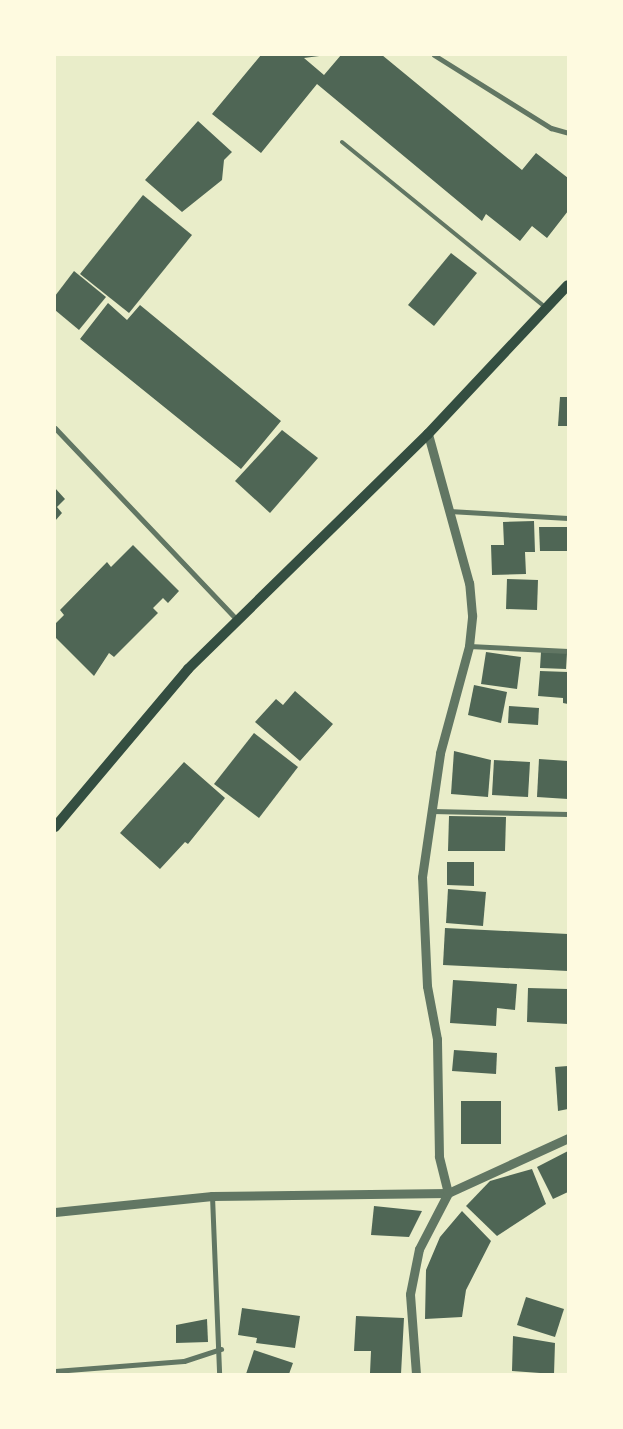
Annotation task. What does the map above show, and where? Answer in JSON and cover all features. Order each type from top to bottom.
[{"type":"main road","points":[[55,827],[188,669],[428,434],[568,285]]},
{"type":"street","points":[[434,55],[551,128],[568,133]]},
{"type":"street","points":[[55,428],[237,620]]},
{"type":"street","points":[[416,1374],[410,1294],[419,1249],[448,1192],[439,1156],[437,1039],[422,929],[422,876],[440,753],[469,646],[469,583],[428,434]]},
{"type":"street","points":[[449,510],[568,518]]},
{"type":"street","points":[[469,646],[568,651]]},
{"type":"street","points":[[432,811],[568,814]]},
{"type":"street","points":[[55,1212],[212,1196],[448,1192],[568,1138]]},
{"type":"street","points":[[212,1196],[222,1348],[220,1374]]},
{"type":"street","points":[[55,1371],[184,1361],[222,1348]]},
{"type":"lane","points":[[342,142],[546,308]]},
{"type":"building","points":[[261,55],[327,55],[304,58],[324,75],[341,55],[382,55],[522,170],[536,153],[568,178],[568,211],[547,238],[532,226],[520,241],[486,214],[482,221],[317,84],[261,153],[212,114]]},
{"type":"building","points":[[198,121],[232,152],[224,160],[222,180],[182,212],[145,180]]},
{"type":"building","points":[[143,195],[192,235],[129,313],[80,274]]},
{"type":"building","points":[[451,253],[477,273],[434,326],[408,305]]},
{"type":"building","points":[[74,271],[106,297],[79,330],[55,310],[55,296]]},
{"type":"building","points":[[108,303],[127,320],[140,305],[281,421],[241,469],[80,339]]},
{"type":"building","points":[[560,397],[568,397],[568,426],[558,426]]},
{"type":"building","points":[[282,430],[318,458],[270,513],[235,481]]},
{"type":"building","points":[[55,488],[65,499],[57,507],[62,513],[55,521]]},
{"type":"building","points":[[534,521],[535,552],[525,552],[526,574],[492,575],[491,545],[504,545],[503,522]]},
{"type":"building","points":[[539,527],[568,527],[568,551],[540,551]]},
{"type":"building","points":[[133,545],[179,591],[168,603],[163,598],[153,608],[158,613],[114,657],[109,653],[94,676],[55,637],[55,624],[64,615],[60,610],[107,562],[111,567]]},
{"type":"building","points":[[507,579],[538,580],[537,610],[506,609]]},
{"type":"building","points":[[486,652],[521,657],[517,689],[481,684]]},
{"type":"building","points":[[541,652],[567,653],[566,669],[540,668]]},
{"type":"building","points":[[540,671],[568,672],[568,704],[563,703],[563,698],[538,696]]},
{"type":"building","points":[[474,685],[507,692],[501,723],[468,715]]},
{"type":"building","points":[[295,691],[333,724],[300,761],[255,722],[276,699],[283,705]]},
{"type":"building","points":[[509,706],[539,708],[538,725],[508,723]]},
{"type":"building","points":[[254,733],[298,767],[259,818],[214,784]]},
{"type":"building","points":[[454,751],[491,760],[488,797],[451,794]]},
{"type":"building","points":[[539,759],[568,761],[568,799],[537,797]]},
{"type":"building","points":[[494,760],[530,762],[528,797],[492,795]]},
{"type":"building","points":[[184,762],[225,798],[188,844],[185,842],[160,869],[120,833]]},
{"type":"building","points":[[449,816],[506,817],[505,851],[448,851]]},
{"type":"building","points":[[447,862],[474,862],[474,886],[447,885]]},
{"type":"building","points":[[448,889],[486,892],[483,926],[446,923]]},
{"type":"building","points":[[445,928],[568,934],[568,971],[443,965]]},
{"type":"building","points":[[453,980],[517,984],[515,1010],[497,1008],[496,1026],[450,1023]]},
{"type":"building","points":[[528,988],[568,989],[568,1024],[527,1022]]},
{"type":"building","points":[[454,1050],[497,1053],[496,1074],[452,1071]]},
{"type":"building","points":[[568,1066],[568,1109],[558,1111],[555,1067]]},
{"type":"building","points":[[461,1101],[501,1101],[501,1144],[461,1144]]},
{"type":"building","points":[[568,1151],[568,1192],[553,1199],[537,1167]]},
{"type":"building","points":[[532,1169],[546,1204],[497,1236],[466,1206],[490,1181]]},
{"type":"building","points":[[374,1206],[422,1211],[409,1237],[371,1235]]},
{"type":"building","points":[[462,1211],[491,1241],[466,1290],[462,1317],[425,1319],[426,1270],[440,1237]]},
{"type":"building","points":[[526,1297],[564,1309],[555,1337],[517,1325]]},
{"type":"building","points":[[242,1308],[300,1316],[295,1348],[256,1343],[257,1338],[238,1335]]},
{"type":"building","points":[[356,1316],[404,1318],[401,1374],[370,1373],[371,1351],[354,1351]]},
{"type":"building","points":[[207,1319],[208,1342],[176,1343],[176,1325]]},
{"type":"building","points":[[513,1336],[555,1343],[554,1374],[512,1371]]},
{"type":"building","points":[[254,1350],[293,1363],[289,1374],[246,1374]]}]
